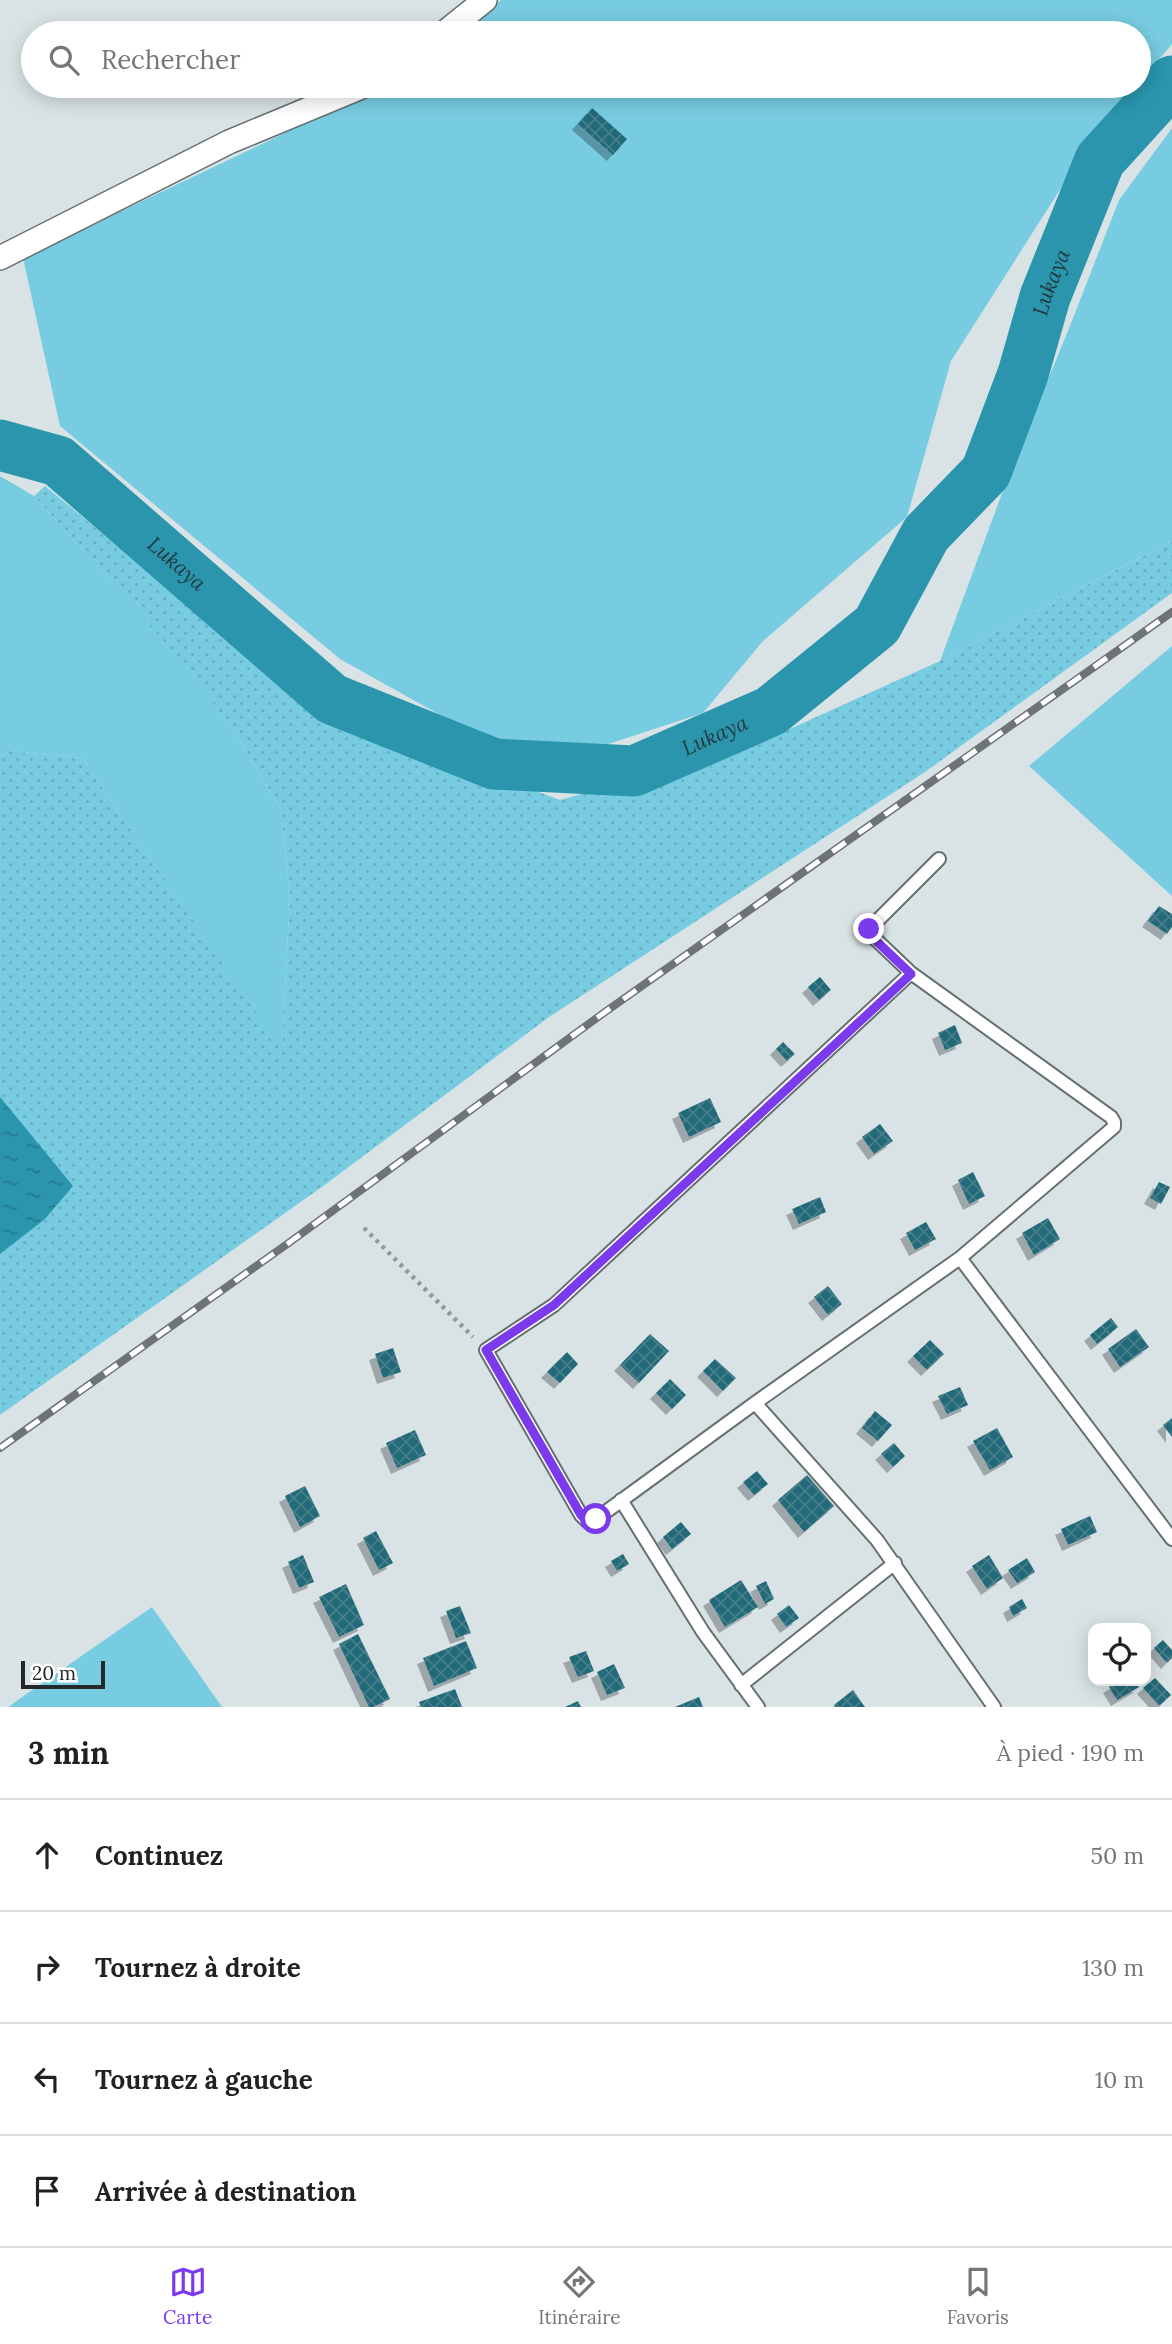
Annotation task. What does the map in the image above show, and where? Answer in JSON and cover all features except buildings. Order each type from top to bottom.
[{"type":"street","points":[[459,21],[485,0]]},
{"type":"street","points":[[0,258],[229,142],[335,98]]},
{"type":"lane","points":[[911,974],[554,1305],[486,1350],[581,1515],[587,1521],[596,1519],[755,1402],[960,1258],[1114,1127],[1111,1116],[911,974],[872,937],[869,929],[939,859]]},
{"type":"lane","points":[[960,1258],[1172,1539]]},
{"type":"lane","points":[[755,1402],[895,1563],[993,1707]]},
{"type":"lane","points":[[621,1500],[703,1632],[758,1707]]},
{"type":"lane","points":[[741,1685],[895,1563]]},
{"type":"path","points":[[364,1228],[486,1350]]},
{"type":"shaded area","points":[[501,0],[1172,0],[1172,44],[1151,69],[1151,21],[477,21]]},
{"type":"shaded area","points":[[358,98],[1127,98],[1096,133],[951,361],[907,517],[763,641],[703,713],[590,750],[508,753],[340,659],[60,426],[23,258]]},
{"type":"shaded area","points":[[1172,128],[1172,541],[940,661],[1011,469],[1119,200]]},
{"type":"shaded area","points":[[0,476],[34,496],[192,673],[239,739],[281,810],[290,896],[282,1050],[82,758],[10,751],[0,756]]},
{"type":"shaded area","points":[[45,486],[315,708],[560,800],[752,746],[940,661],[1172,541],[1172,593],[925,772],[549,1017],[326,1184],[0,1415],[0,756],[10,751],[82,758],[282,1049],[290,896],[281,810],[239,739],[192,674],[34,496]]},
{"type":"shaded area","points":[[1172,646],[1172,896],[1029,766]]},
{"type":"shaded area","points":[[152,1607],[222,1707],[9,1707],[15,1702]]},
{"type":"water","points":[[0,1097],[73,1186],[45,1219],[0,1254]]},
{"type":"waterway","name":"Lukaya","points":[[0,445],[58,461],[332,699],[494,764],[634,771],[771,711],[877,625],[926,534],[986,472],[1023,374],[1045,297],[1100,160],[1172,81]]},
{"type":"railway","points":[[0,1448],[290,1242],[605,1012],[1172,612]]},
{"type":"route","points":[[596,1519],[587,1521],[581,1515],[486,1350],[554,1305],[911,974],[872,937],[869,929]]}]
